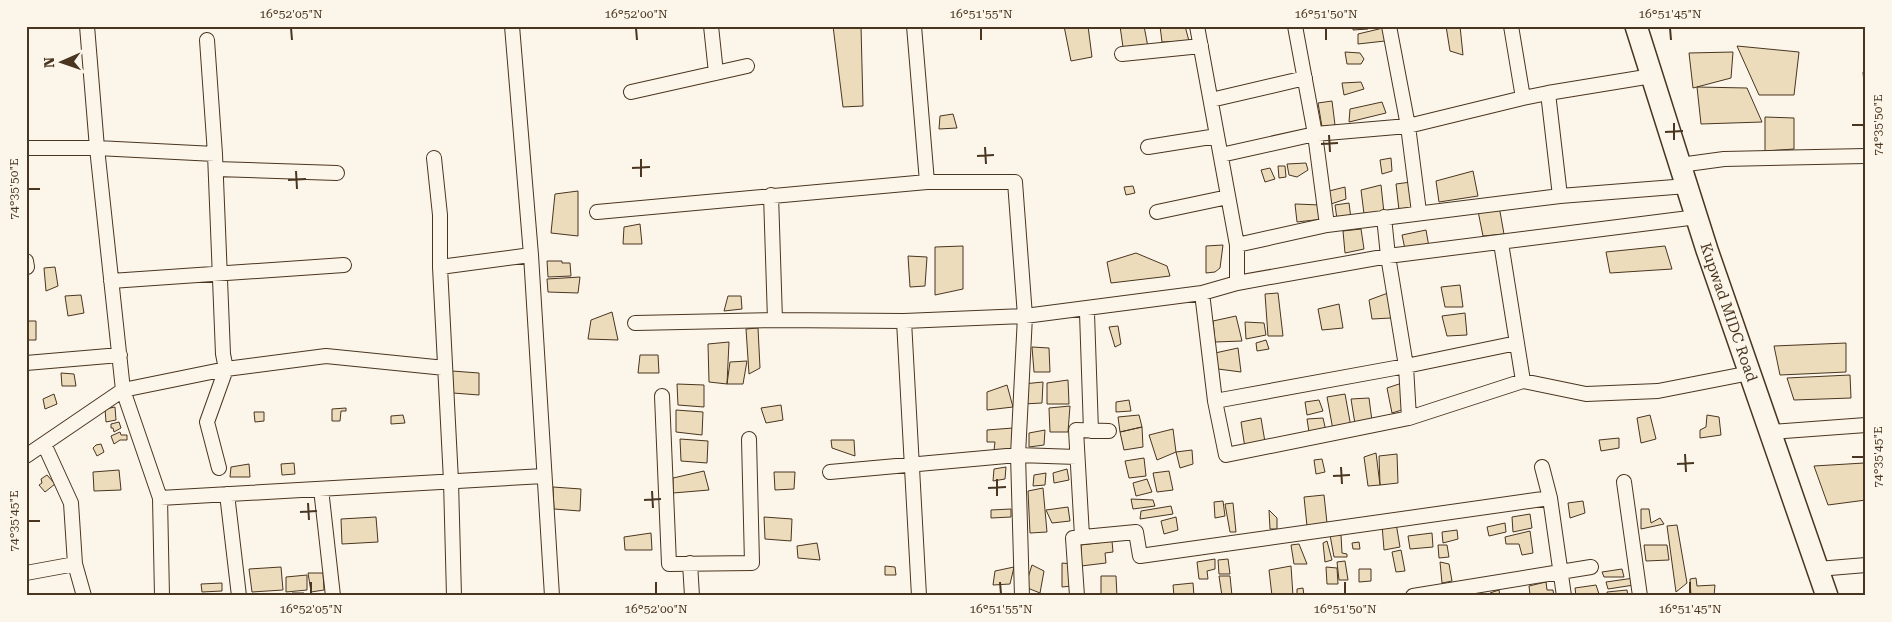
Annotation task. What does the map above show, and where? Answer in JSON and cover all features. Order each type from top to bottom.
[{"type":"main road","name":"Kupwad MIDC Road","points":[[1636,26],[1697,216],[1827,596]]},
{"type":"street","points":[[87,26],[96,148],[123,390],[160,498],[162,596]]},
{"type":"street","points":[[512,26],[531,255],[552,596]]},
{"type":"street","points":[[711,26],[716,73]]},
{"type":"street","points":[[914,26],[927,182]]},
{"type":"street","points":[[1197,26],[1237,245],[1237,283]]},
{"type":"street","points":[[1295,26],[1315,134],[1327,225]]},
{"type":"street","points":[[1389,26],[1408,126],[1419,212]]},
{"type":"street","points":[[1511,26],[1523,98]]},
{"type":"street","points":[[207,40],[216,169],[223,354],[226,369],[207,422],[219,468]]},
{"type":"street","points":[[1122,54],[1201,46]]},
{"type":"street","points":[[631,92],[747,66]]},
{"type":"street","points":[[1221,156],[1315,134],[1408,126],[1523,98],[1652,76]]},
{"type":"street","points":[[1211,100],[1305,78]]},
{"type":"street","points":[[1548,93],[1560,196]]},
{"type":"street","points":[[1148,147],[1218,136]]},
{"type":"street","points":[[26,148],[96,148],[215,154]]},
{"type":"street","points":[[1680,164],[1724,159],[1866,156]]},
{"type":"street","points":[[434,158],[440,215],[440,267],[451,481],[454,596]]},
{"type":"street","points":[[216,169],[337,173]]},
{"type":"street","points":[[597,212],[927,182],[1015,182],[1025,316],[1018,455],[1022,596]]},
{"type":"street","points":[[1237,245],[1327,225],[1419,212],[1560,196],[1687,186]]},
{"type":"street","points":[[771,195],[775,320]]},
{"type":"street","points":[[1157,212],[1228,197]]},
{"type":"street","points":[[634,323],[775,320],[904,321],[1025,316],[1202,293],[1237,283],[1388,256],[1501,243],[1697,216]]},
{"type":"street","points":[[1384,217],[1388,256],[1406,366],[1409,418]]},
{"type":"street","points":[[1501,243],[1523,381]]},
{"type":"street","points":[[440,267],[531,255]]},
{"type":"street","points":[[111,281],[344,265]]},
{"type":"street","points":[[1202,293],[1215,401],[1226,455],[1409,418],[1523,381],[1586,394],[1658,391],[1750,373]]},
{"type":"street","points":[[1087,313],[1091,430]]},
{"type":"street","points":[[904,321],[919,596]]},
{"type":"street","points":[[1215,401],[1406,366],[1517,343]]},
{"type":"street","points":[[26,363],[120,356]]},
{"type":"street","points":[[26,456],[123,390],[226,369],[326,356],[446,368]]},
{"type":"street","points":[[662,396],[669,564],[752,563],[749,439]]},
{"type":"street","points":[[1771,432],[1866,425]]},
{"type":"street","points":[[1082,536],[1076,430],[1109,431]]},
{"type":"street","points":[[44,444],[71,503],[75,564],[84,596]]},
{"type":"street","points":[[830,472],[1018,455],[1077,457]]},
{"type":"street","points":[[1542,467],[1550,498],[1564,596]]},
{"type":"street","points":[[160,498],[544,476]]},
{"type":"street","points":[[1624,482],[1640,596]]},
{"type":"street","points":[[321,489],[333,596]]},
{"type":"street","points":[[227,494],[239,596]]},
{"type":"street","points":[[1077,596],[1073,538],[1082,536],[1136,532],[1140,556],[1550,498]]},
{"type":"street","points":[[690,563],[692,596]]},
{"type":"street","points":[[26,573],[75,564]]},
{"type":"street","points":[[1818,569],[1866,565]]},
{"type":"street","points":[[1413,596],[1591,568]]},
{"type":"building","points":[[833,26],[861,26],[863,106],[843,107]]},
{"type":"building","points":[[1064,26],[1088,26],[1092,57],[1071,61]]},
{"type":"building","points":[[1120,26],[1144,26],[1148,47],[1123,47]]},
{"type":"building","points":[[1160,26],[1185,26],[1189,41],[1162,42]]},
{"type":"building","points":[[1353,26],[1368,26],[1368,29],[1353,30]]},
{"type":"building","points":[[1446,26],[1460,26],[1463,55],[1450,51]]},
{"type":"building","points":[[1383,28],[1385,41],[1358,44],[1358,34]]},
{"type":"building","points":[[1737,46],[1799,52],[1794,95],[1759,95]]},
{"type":"building","points":[[1345,52],[1360,53],[1364,59],[1361,64],[1347,64]]},
{"type":"building","points":[[1733,52],[1731,78],[1693,88],[1689,53]]},
{"type":"building","points":[[1863,72],[1866,72],[1866,105]]},
{"type":"building","points":[[1361,82],[1364,89],[1344,95],[1342,83]]},
{"type":"building","points":[[1697,87],[1747,88],[1762,122],[1701,124]]},
{"type":"building","points":[[1332,101],[1335,125],[1322,127],[1318,103]]},
{"type":"building","points":[[1382,102],[1386,113],[1349,122],[1350,109]]},
{"type":"building","points":[[953,114],[957,128],[939,129],[940,116]]},
{"type":"building","points":[[1765,117],[1794,118],[1794,149],[1765,151]]},
{"type":"building","points":[[1863,124],[1866,124],[1866,144]]},
{"type":"building","points":[[1391,158],[1392,171],[1382,174],[1380,160]]},
{"type":"building","points":[[1306,163],[1308,170],[1297,177],[1289,175],[1287,164]]},
{"type":"building","points":[[1278,166],[1285,166],[1286,177],[1279,178]]},
{"type":"building","points":[[1270,168],[1275,179],[1265,182],[1261,170]]},
{"type":"building","points":[[1473,171],[1478,196],[1439,202],[1436,181]]},
{"type":"building","points":[[1411,182],[1416,207],[1399,210],[1396,184]]},
{"type":"building","points":[[1381,185],[1384,213],[1364,214],[1361,190]]},
{"type":"building","points":[[1133,186],[1135,193],[1126,195],[1124,187]]},
{"type":"building","points":[[1345,187],[1346,199],[1331,204],[1329,191]]},
{"type":"building","points":[[578,191],[578,236],[551,233],[555,194]]},
{"type":"building","points":[[1349,203],[1351,219],[1337,219],[1335,205]]},
{"type":"building","points":[[1295,204],[1321,205],[1323,219],[1297,222]]},
{"type":"building","points":[[1499,206],[1504,234],[1483,236],[1478,211]]},
{"type":"building","points":[[640,224],[642,244],[623,244],[624,227]]},
{"type":"building","points":[[1361,229],[1364,249],[1345,253],[1343,231]]},
{"type":"building","points":[[1426,230],[1429,247],[1405,249],[1402,235]]},
{"type":"building","points":[[1223,245],[1220,268],[1215,272],[1206,273],[1206,246]]},
{"type":"building","points":[[963,246],[963,289],[935,295],[935,247]]},
{"type":"building","points":[[1665,246],[1672,269],[1610,273],[1606,252]]},
{"type":"building","points":[[1136,253],[1167,266],[1170,276],[1111,283],[1107,262]]},
{"type":"building","points":[[908,256],[927,257],[925,286],[910,287]]},
{"type":"building","points":[[547,261],[570,263],[571,276],[548,277]]},
{"type":"building","points":[[55,267],[58,286],[46,291],[44,268]]},
{"type":"building","points":[[580,277],[578,293],[548,292],[547,279]]},
{"type":"building","points":[[1460,285],[1463,307],[1445,307],[1441,287]]},
{"type":"building","points":[[1278,293],[1283,336],[1268,336],[1265,294]]},
{"type":"building","points":[[1388,293],[1391,318],[1372,319],[1369,300]]},
{"type":"building","points":[[81,295],[84,313],[68,316],[65,296]]},
{"type":"building","points":[[728,296],[741,296],[742,309],[724,311]]},
{"type":"building","points":[[1339,304],[1343,328],[1322,330],[1318,309]]},
{"type":"building","points":[[612,312],[618,340],[588,339],[591,320]]},
{"type":"building","points":[[1465,313],[1467,335],[1447,336],[1442,316]]},
{"type":"building","points":[[1236,316],[1242,341],[1215,342],[1213,321]]},
{"type":"building","points":[[26,321],[36,321],[36,340],[26,340]]},
{"type":"building","points":[[1245,322],[1264,323],[1266,335],[1246,339]]},
{"type":"building","points":[[1118,326],[1121,344],[1115,347],[1109,327]]},
{"type":"building","points":[[758,328],[760,368],[749,374],[746,329]]},
{"type":"building","points":[[1266,340],[1269,349],[1257,351],[1256,343]]},
{"type":"building","points":[[729,342],[727,384],[709,382],[708,344]]},
{"type":"building","points":[[1846,343],[1846,372],[1780,375],[1774,346]]},
{"type":"building","points":[[1032,347],[1049,348],[1050,372],[1034,372]]},
{"type":"building","points":[[1238,348],[1241,372],[1218,369],[1215,353]]},
{"type":"building","points":[[640,355],[658,355],[659,373],[638,373]]},
{"type":"building","points":[[747,361],[743,384],[727,384],[730,362]]},
{"type":"building","points":[[452,371],[479,373],[479,395],[453,393]]},
{"type":"building","points":[[61,373],[74,374],[76,386],[62,386]]},
{"type":"building","points":[[1850,375],[1851,398],[1794,400],[1787,378]]},
{"type":"building","points":[[1068,380],[1069,404],[1047,404],[1047,383]]},
{"type":"building","points":[[1043,382],[1042,403],[1023,404],[1023,384]]},
{"type":"building","points":[[1402,383],[1405,409],[1392,413],[1387,388]]},
{"type":"building","points":[[677,384],[704,385],[704,407],[678,405]]},
{"type":"building","points":[[1007,385],[1013,407],[987,410],[987,392]]},
{"type":"building","points":[[54,394],[57,404],[45,409],[43,399]]},
{"type":"building","points":[[1345,394],[1351,427],[1333,430],[1327,397]]},
{"type":"building","points":[[1369,398],[1372,421],[1355,424],[1351,399]]},
{"type":"building","points":[[1129,400],[1131,411],[1116,412],[1116,402]]},
{"type":"building","points":[[1319,400],[1323,411],[1307,415],[1305,402]]},
{"type":"building","points":[[781,405],[783,420],[766,423],[761,408]]},
{"type":"building","points":[[1070,406],[1068,432],[1050,432],[1049,408]]},
{"type":"building","points":[[115,407],[116,420],[106,422],[105,409]]},
{"type":"building","points":[[346,408],[346,411],[341,411],[340,421],[332,421],[332,409]]},
{"type":"building","points":[[676,410],[703,412],[702,435],[676,432]]},
{"type":"building","points":[[254,412],[264,412],[264,421],[255,422]]},
{"type":"building","points":[[403,415],[405,423],[391,424],[391,416]]},
{"type":"building","points":[[1139,415],[1142,427],[1120,432],[1118,417]]},
{"type":"building","points":[[1650,415],[1656,439],[1641,443],[1637,418]]},
{"type":"building","points":[[1707,415],[1719,417],[1721,435],[1700,438],[1700,430],[1706,427]]},
{"type":"building","points":[[1261,418],[1265,442],[1245,448],[1241,422]]},
{"type":"building","points":[[1323,418],[1326,431],[1309,432],[1307,419]]},
{"type":"building","points":[[119,422],[121,428],[114,432],[111,424]]},
{"type":"building","points":[[1142,427],[1143,447],[1124,450],[1120,432]]},
{"type":"building","points":[[1013,428],[1014,449],[994,450],[995,442],[987,442],[987,430]]},
{"type":"building","points":[[1173,429],[1176,452],[1157,460],[1149,435]]},
{"type":"building","points":[[1045,430],[1044,445],[1029,447],[1029,433]]},
{"type":"building","points":[[120,432],[121,435],[127,435],[127,440],[120,440],[114,444],[111,436]]},
{"type":"building","points":[[1619,438],[1619,448],[1601,451],[1599,440]]},
{"type":"building","points":[[680,439],[708,441],[707,463],[681,461]]},
{"type":"building","points":[[831,440],[854,440],[855,456],[832,448]]},
{"type":"building","points":[[101,444],[104,452],[97,456],[93,448]]},
{"type":"building","points":[[1192,450],[1193,464],[1180,468],[1176,452]]},
{"type":"building","points":[[1376,453],[1380,485],[1368,486],[1364,457]]},
{"type":"building","points":[[1397,454],[1398,483],[1380,485],[1379,456]]},
{"type":"building","points":[[1144,458],[1146,476],[1129,478],[1125,461]]},
{"type":"building","points":[[1322,459],[1325,472],[1316,474],[1314,460]]},
{"type":"building","points":[[294,463],[295,474],[282,475],[281,464]]},
{"type":"building","points":[[1864,463],[1866,500],[1828,505],[1814,466]]},
{"type":"building","points":[[249,464],[250,477],[230,477],[231,467]]},
{"type":"building","points":[[1006,467],[1005,479],[993,481],[994,469]]},
{"type":"building","points":[[1067,469],[1069,480],[1054,483],[1053,473]]},
{"type":"building","points":[[119,470],[121,490],[94,491],[93,472]]},
{"type":"building","points":[[704,471],[709,490],[673,493],[673,478]]},
{"type":"building","points":[[1169,471],[1173,490],[1157,492],[1153,473]]},
{"type":"building","points":[[774,472],[795,472],[794,489],[775,490]]},
{"type":"building","points":[[1046,473],[1045,485],[1033,486],[1034,475]]},
{"type":"building","points":[[47,475],[55,484],[45,492],[39,485],[42,483],[41,479]]},
{"type":"building","points":[[1147,479],[1152,492],[1136,496],[1133,483]]},
{"type":"building","points":[[553,487],[581,489],[580,511],[554,509]]},
{"type":"building","points":[[1043,488],[1047,532],[1030,533],[1028,491]]},
{"type":"building","points":[[1324,495],[1327,523],[1307,526],[1304,497]]},
{"type":"building","points":[[1131,499],[1153,500],[1155,506],[1133,509]]},
{"type":"building","points":[[1223,501],[1225,516],[1215,518],[1214,502]]},
{"type":"building","points":[[1583,501],[1585,513],[1570,518],[1568,503]]},
{"type":"building","points":[[1233,503],[1236,532],[1230,532],[1225,504]]},
{"type":"building","points":[[1171,506],[1173,514],[1140,519],[1141,511]]},
{"type":"building","points":[[1068,507],[1070,521],[1052,523],[1046,510]]},
{"type":"building","points":[[1011,509],[1011,517],[991,518],[991,510]]},
{"type":"building","points":[[1641,509],[1649,509],[1651,523],[1660,518],[1664,524],[1641,529]]},
{"type":"building","points":[[1269,510],[1277,518],[1277,529],[1270,529]]},
{"type":"building","points":[[1530,514],[1532,528],[1513,532],[1512,517]]},
{"type":"building","points":[[376,517],[378,542],[342,544],[341,519]]},
{"type":"building","points":[[764,517],[792,519],[791,541],[765,539]]},
{"type":"building","points":[[1176,517],[1178,530],[1164,534],[1161,521]]},
{"type":"building","points":[[1396,523],[1400,547],[1384,550],[1382,525]]},
{"type":"building","points":[[1505,523],[1506,532],[1489,536],[1487,527]]},
{"type":"building","points":[[1677,525],[1687,583],[1676,592],[1667,526]]},
{"type":"building","points":[[1457,530],[1458,539],[1443,543],[1442,532]]},
{"type":"building","points":[[1530,531],[1533,553],[1522,555],[1519,544],[1506,544],[1505,537]]},
{"type":"building","points":[[651,533],[652,550],[625,550],[624,537]]},
{"type":"building","points":[[1432,533],[1433,547],[1410,549],[1408,536]]},
{"type":"building","points":[[1330,535],[1341,535],[1342,553],[1347,554],[1347,557],[1334,557]]},
{"type":"building","points":[[1112,541],[1113,552],[1105,553],[1106,563],[1081,566],[1081,545]]},
{"type":"building","points":[[1327,541],[1332,560],[1325,562],[1323,543]]},
{"type":"building","points":[[1359,542],[1360,549],[1353,549],[1352,543]]},
{"type":"building","points":[[817,543],[820,560],[798,558],[797,546]]},
{"type":"building","points":[[1299,544],[1307,564],[1294,564],[1291,545]]},
{"type":"building","points":[[1438,545],[1447,545],[1449,557],[1439,558]]},
{"type":"building","points":[[1644,545],[1667,545],[1669,560],[1646,561]]},
{"type":"building","points":[[1401,550],[1405,571],[1396,572],[1392,552]]},
{"type":"building","points":[[1215,559],[1215,569],[1207,571],[1208,579],[1199,579],[1197,562]]},
{"type":"building","points":[[1228,559],[1230,574],[1219,574],[1218,560]]},
{"type":"building","points":[[1345,561],[1348,580],[1339,580],[1337,562]]},
{"type":"building","points":[[1440,562],[1449,564],[1452,581],[1442,583]]},
{"type":"building","points":[[1062,563],[1072,564],[1072,586],[1062,587]]},
{"type":"building","points":[[1032,565],[1044,571],[1040,593],[1025,587]]},
{"type":"building","points":[[885,566],[895,567],[896,575],[885,575]]},
{"type":"building","points":[[1291,566],[1293,596],[1272,596],[1269,570]]},
{"type":"building","points":[[281,567],[283,590],[252,592],[249,569]]},
{"type":"building","points":[[1014,567],[1010,584],[993,585],[995,571]]},
{"type":"building","points":[[1326,567],[1337,568],[1338,584],[1327,584]]},
{"type":"building","points":[[1359,569],[1371,569],[1371,581],[1359,582]]},
{"type":"building","points":[[1622,569],[1624,577],[1604,577],[1602,572]]},
{"type":"building","points":[[308,573],[323,573],[324,590],[311,592]]},
{"type":"building","points":[[307,575],[307,590],[286,592],[286,577]]},
{"type":"building","points":[[1101,576],[1116,576],[1117,596],[1101,596]]},
{"type":"building","points":[[1219,576],[1230,576],[1232,596],[1222,596]]},
{"type":"building","points":[[1634,578],[1634,585],[1608,589],[1606,582]]},
{"type":"building","points":[[1696,578],[1697,586],[1715,585],[1714,596],[1691,596],[1690,579]]},
{"type":"building","points":[[1546,582],[1547,590],[1553,590],[1554,596],[1530,595],[1529,586]]},
{"type":"building","points":[[222,583],[222,591],[202,592],[201,584]]},
{"type":"building","points":[[1193,583],[1194,596],[1174,596],[1173,585]]},
{"type":"building","points":[[1596,585],[1599,594],[1576,596],[1575,588]]},
{"type":"building","points":[[1303,588],[1304,596],[1297,596],[1297,589]]},
{"type":"building","points":[[1499,590],[1500,596],[1490,596],[1490,593]]},
{"type":"building","points":[[1627,590],[1628,596],[1607,596],[1607,592]]},
{"type":"building","points":[[292,593],[304,593],[306,596],[293,596]]}]
